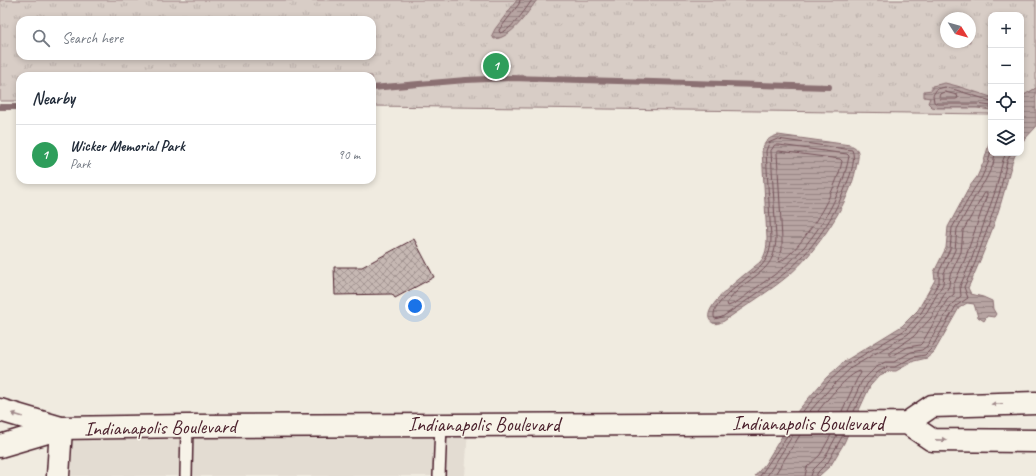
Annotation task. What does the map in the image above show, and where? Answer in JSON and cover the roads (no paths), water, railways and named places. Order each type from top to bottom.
[{"type":"main road","name":"Indianapolis Boulevard","points":[[0,446],[61,428],[187,426],[908,423],[932,406],[1036,403]]},
{"type":"main road","name":"Indianapolis Boulevard","points":[[0,410],[61,428]]},
{"type":"main road","name":"Indianapolis Boulevard","points":[[908,423],[932,440],[1036,441]]},
{"type":"main road","points":[[58,476],[61,428]]},
{"type":"lane","points":[[439,476],[441,425]]},
{"type":"lane","points":[[186,476],[187,426]]},
{"type":"water","points":[[517,0],[537,0],[513,30],[501,38],[494,39],[492,35],[495,29]]},
{"type":"water","points":[[945,83],[988,96],[988,110],[932,107],[928,103],[930,98],[924,97],[924,91],[932,90],[932,86]]},
{"type":"water","points":[[1036,88],[1036,127],[1024,140],[1024,120],[1024,95]]},
{"type":"water","points":[[778,135],[850,145],[854,147],[858,151],[858,157],[853,182],[839,211],[810,254],[789,275],[766,293],[724,321],[714,324],[709,317],[711,309],[717,300],[726,290],[760,262],[765,254],[767,238],[762,150],[767,140]]},
{"type":"water","points":[[988,147],[988,156],[1015,156],[992,229],[968,288],[971,294],[992,301],[993,309],[996,314],[994,317],[987,316],[984,321],[978,317],[974,304],[967,303],[959,308],[934,352],[927,358],[914,361],[896,371],[889,371],[880,375],[870,386],[844,443],[831,465],[819,476],[755,476],[765,464],[796,413],[826,378],[845,361],[902,326],[918,310],[935,280],[934,272],[946,248],[948,227],[970,186],[977,177]]},
{"type":"waterway","points":[[376,88],[466,80],[511,78],[829,87]]},
{"type":"waterway","points":[[0,107],[16,107]]},
{"type":"place","name":"Wicker Memorial Park","points":[[496,66]]}]
